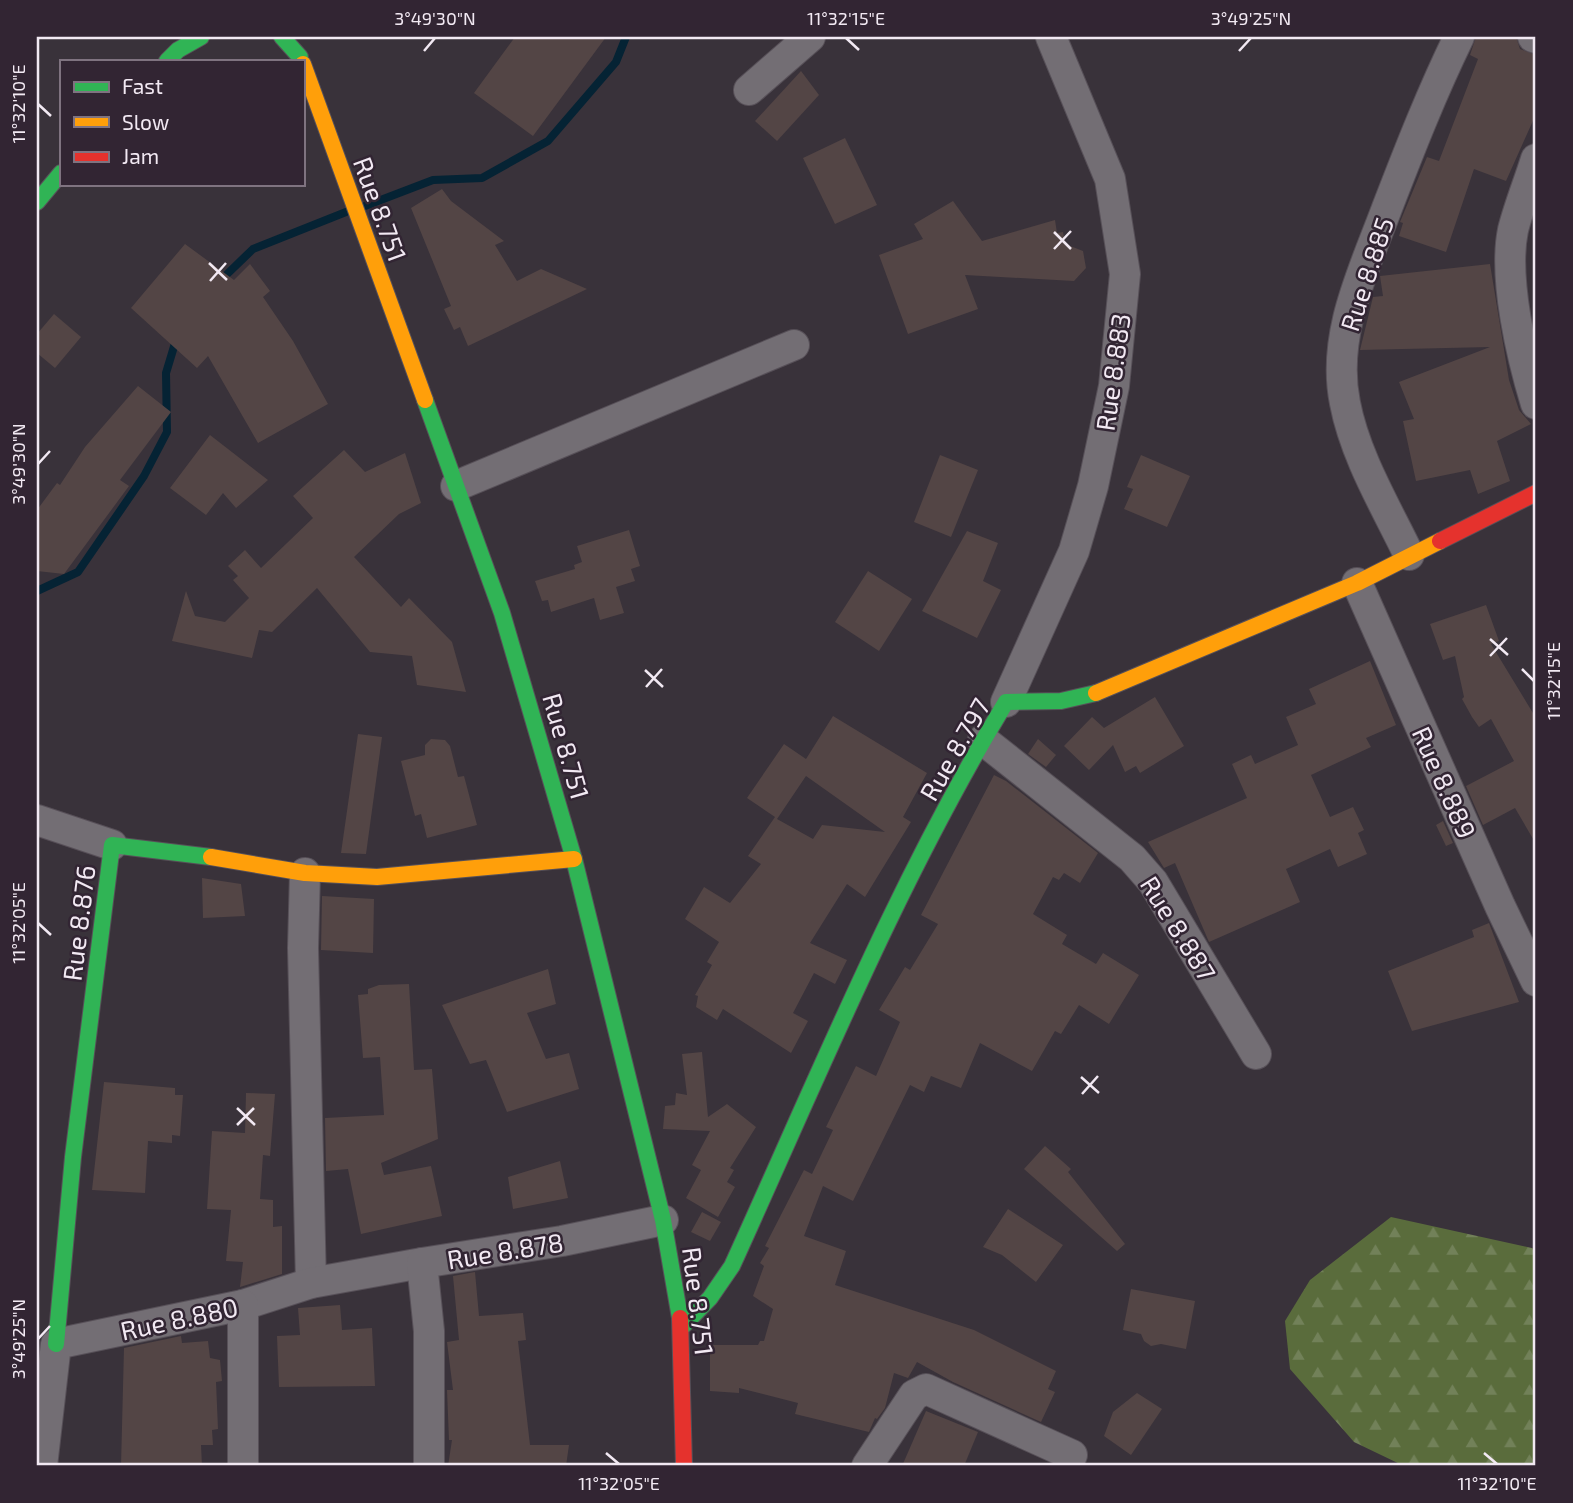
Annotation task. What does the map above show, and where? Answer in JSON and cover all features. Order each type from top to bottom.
[{"type":"main road","points":[[177,49],[201,37]]},
{"type":"main road","points":[[282,37],[300,60]]},
{"type":"main road","name":"Rue 8.751","points":[[300,37],[301,60]]},
{"type":"main road","name":"Rue 8.751","points":[[304,69],[502,613],[574,859],[663,1220],[682,1327],[684,1466]]},
{"type":"main road","points":[[37,202],[60,174]]},
{"type":"main road","name":"Rue 8.797","points":[[682,1327],[710,1298],[732,1266],[873,956],[983,740],[1006,702],[1061,701],[1107,690],[1357,583],[1536,493]]},
{"type":"main road","name":"Rue 8.876","points":[[56,1344],[73,1157],[112,845],[239,861],[305,873],[377,877],[574,859]]},
{"type":"street","points":[[749,90],[810,37]]},
{"type":"street","name":"Rue 8.883","points":[[1006,702],[1074,551],[1093,486],[1114,386],[1125,274],[1110,179],[1051,37]]},
{"type":"street","name":"Rue 8.885","points":[[1409,555],[1362,457],[1345,403],[1341,359],[1351,304],[1400,173],[1459,37]]},
{"type":"street","points":[[1536,159],[1513,232],[1513,291],[1521,356],[1536,404]]},
{"type":"street","points":[[456,486],[793,345]]},
{"type":"street","name":"Rue 8.889","points":[[1357,583],[1534,973]]},
{"type":"street","name":"Rue 8.887","points":[[983,740],[1132,858],[1153,882],[1256,1054]]},
{"type":"street","points":[[37,820],[112,845]]},
{"type":"street","points":[[305,873],[303,948],[311,1283]]},
{"type":"street","name":"Rue 8.878","points":[[429,1466],[429,1331],[422,1263],[562,1241],[663,1220]]},
{"type":"street","name":"Rue 8.880","points":[[56,1344],[243,1304],[311,1283],[422,1263]]},
{"type":"street","points":[[243,1304],[243,1466]]},
{"type":"street","points":[[42,1466],[56,1344]]},
{"type":"street","points":[[869,1462],[914,1395],[926,1389],[1072,1455]]},
{"type":"green space","points":[[1391,1217],[1536,1249],[1536,1466],[1404,1466],[1354,1442],[1290,1369],[1285,1321],[1310,1280]]},
{"type":"building","points":[[515,37],[606,37],[533,136],[474,93]]},
{"type":"building","points":[[1476,37],[1516,37],[1520,49],[1536,55],[1536,114],[1506,181],[1474,169],[1446,252],[1399,236],[1403,223],[1400,222],[1427,157],[1439,161],[1478,59],[1470,55]]},
{"type":"building","points":[[801,71],[819,95],[777,141],[755,121]]},
{"type":"building","points":[[845,138],[877,205],[835,224],[803,158]]},
{"type":"building","points":[[442,189],[451,201],[504,241],[495,245],[517,281],[541,269],[587,289],[468,346],[460,327],[454,330],[444,309],[451,306],[411,208]]},
{"type":"building","points":[[953,201],[982,241],[1055,220],[1057,233],[1063,232],[1065,244],[1083,251],[1086,268],[1074,281],[965,275],[978,309],[908,334],[879,255],[923,239],[914,224]]},
{"type":"building","points":[[185,244],[234,280],[250,264],[270,291],[263,297],[293,341],[328,404],[258,443],[208,356],[197,368],[131,308]]},
{"type":"building","points":[[1490,264],[1509,380],[1519,410],[1531,424],[1497,441],[1510,481],[1478,494],[1470,470],[1416,481],[1403,421],[1414,419],[1399,382],[1490,347],[1360,350],[1373,297],[1383,296],[1380,276]]},
{"type":"building","points":[[54,314],[81,337],[55,368],[37,353],[37,334]]},
{"type":"building","points":[[138,386],[171,412],[120,480],[129,486],[64,574],[37,571],[37,510],[57,483],[60,485],[85,447]]},
{"type":"building","points":[[210,435],[268,480],[236,508],[223,493],[206,515],[170,488]]},
{"type":"building","points":[[344,450],[365,472],[405,453],[421,503],[399,514],[354,557],[401,607],[409,598],[452,642],[466,692],[417,685],[412,656],[370,652],[317,588],[272,632],[259,630],[252,658],[172,641],[186,591],[195,616],[225,622],[249,598],[233,580],[238,576],[228,566],[245,550],[261,568],[313,518],[293,496]]},
{"type":"building","points":[[940,455],[978,470],[951,537],[914,522]]},
{"type":"building","points":[[1141,455],[1190,476],[1167,527],[1124,509],[1133,489],[1127,487]]},
{"type":"building","points":[[629,530],[640,566],[631,569],[635,581],[616,587],[624,613],[600,620],[594,598],[551,612],[548,600],[542,601],[535,581],[575,569],[574,565],[582,562],[577,546]]},
{"type":"building","points":[[967,531],[998,543],[983,581],[1001,590],[977,638],[922,611]]},
{"type":"building","points":[[868,571],[912,599],[879,651],[835,622]]},
{"type":"building","points":[[1486,605],[1499,641],[1491,644],[1536,718],[1536,844],[1515,808],[1483,825],[1466,786],[1514,761],[1491,719],[1479,727],[1472,717],[1462,699],[1464,697],[1455,656],[1443,660],[1430,624]]},
{"type":"building","points":[[1370,661],[1396,725],[1366,738],[1371,747],[1311,775],[1330,817],[1353,807],[1364,830],[1358,833],[1367,854],[1338,867],[1330,849],[1286,869],[1300,902],[1209,942],[1175,863],[1164,868],[1148,842],[1247,798],[1232,764],[1251,755],[1255,764],[1298,745],[1286,717],[1316,704],[1309,689]]},
{"type":"building","points":[[1155,697],[1184,746],[1140,773],[1136,766],[1125,772],[1113,745],[1089,770],[1064,746],[1092,717],[1104,728]]},
{"type":"building","points":[[833,716],[927,773],[903,817],[911,822],[865,897],[847,884],[810,943],[847,960],[835,984],[814,973],[793,1013],[808,1021],[791,1053],[723,1009],[717,1020],[696,1007],[698,996],[695,995],[712,965],[707,962],[719,942],[685,919],[704,887],[730,903],[761,864],[748,856],[775,817],[747,798],[784,744],[806,759]],"holes":[[[806,776],[885,832],[822,825],[813,839],[777,819]]]},
{"type":"building","points":[[358,734],[382,737],[366,854],[341,853]]},
{"type":"building","points":[[431,739],[445,740],[450,746],[458,777],[464,776],[477,825],[427,838],[421,814],[415,816],[401,761],[425,755],[425,745]]},
{"type":"building","points":[[1038,739],[1056,755],[1046,767],[1028,754]]},
{"type":"building","points":[[994,775],[1006,781],[1098,853],[1080,883],[1064,873],[1059,880],[1053,877],[1033,914],[1067,935],[1062,944],[1096,964],[1103,953],[1139,975],[1109,1024],[1079,1005],[1061,1034],[1055,1031],[1032,1071],[980,1043],[961,1088],[931,1076],[924,1092],[910,1085],[853,1201],[823,1186],[804,1236],[846,1251],[835,1285],[974,1330],[1056,1371],[1048,1389],[1055,1392],[1041,1422],[953,1382],[917,1362],[908,1378],[894,1373],[885,1408],[877,1419],[875,1418],[869,1432],[795,1414],[798,1403],[739,1388],[739,1393],[710,1391],[710,1345],[758,1345],[760,1341],[764,1341],[773,1309],[753,1296],[764,1266],[760,1263],[769,1248],[765,1246],[804,1170],[812,1174],[833,1130],[826,1127],[856,1066],[876,1076],[900,1022],[879,1010],[905,967],[910,970],[938,924],[921,915]]},
{"type":"building","points":[[1443,821],[1453,843],[1446,846],[1436,825]]},
{"type":"building","points":[[202,878],[241,884],[245,916],[203,918]]},
{"type":"building","points":[[322,896],[374,899],[373,953],[321,950]]},
{"type":"building","points":[[1489,923],[1519,1002],[1412,1031],[1388,971],[1474,937],[1472,930]]},
{"type":"building","points":[[548,969],[556,1004],[527,1013],[546,1059],[569,1053],[579,1089],[507,1112],[486,1060],[470,1064],[442,1005]]},
{"type":"building","points":[[409,984],[414,1070],[432,1069],[438,1139],[381,1163],[384,1175],[431,1166],[442,1216],[361,1234],[348,1169],[326,1171],[325,1118],[384,1115],[380,1057],[363,1058],[358,995],[368,994],[368,989],[379,985]]},
{"type":"building","points":[[702,1052],[708,1117],[727,1104],[756,1127],[730,1168],[734,1170],[727,1182],[735,1187],[718,1217],[686,1198],[701,1170],[692,1165],[710,1131],[663,1129],[665,1106],[675,1105],[676,1093],[687,1095],[682,1054]]},
{"type":"building","points":[[104,1082],[175,1088],[175,1095],[183,1095],[180,1136],[172,1135],[172,1143],[148,1141],[145,1193],[92,1190]]},
{"type":"building","points":[[246,1093],[275,1094],[270,1156],[263,1155],[260,1199],[273,1200],[273,1227],[282,1226],[282,1274],[240,1287],[243,1262],[226,1261],[231,1210],[207,1209],[212,1131],[245,1133]]},
{"type":"building","points":[[1045,1146],[1071,1169],[1068,1172],[1125,1244],[1117,1251],[1024,1169]]},
{"type":"building","points":[[560,1161],[568,1198],[513,1209],[508,1177]]},
{"type":"building","points":[[1008,1209],[1063,1245],[1036,1282],[1002,1255],[983,1247]]},
{"type":"building","points":[[702,1212],[721,1222],[710,1241],[691,1232]]},
{"type":"building","points":[[475,1272],[479,1316],[523,1313],[526,1340],[518,1341],[530,1445],[569,1445],[566,1466],[448,1466],[452,1440],[449,1440],[447,1390],[453,1390],[447,1342],[459,1340],[453,1276]]},
{"type":"building","points":[[1131,1289],[1195,1301],[1186,1349],[1161,1344],[1151,1346],[1144,1341],[1141,1334],[1123,1330]]},
{"type":"building","points":[[340,1305],[342,1330],[372,1328],[375,1386],[279,1387],[277,1336],[300,1335],[298,1308]]},
{"type":"building","points":[[181,1336],[182,1343],[208,1341],[210,1358],[220,1360],[222,1381],[216,1382],[218,1429],[212,1430],[213,1445],[201,1445],[202,1466],[121,1466],[124,1348]]},
{"type":"building","points":[[1137,1393],[1162,1409],[1131,1455],[1104,1436],[1113,1412]]},
{"type":"building","points":[[926,1411],[978,1432],[964,1466],[902,1466]]},
{"type":"waterway","points":[[365,206],[433,180],[482,178],[548,141],[616,62],[626,37]]},
{"type":"waterway","points":[[221,280],[253,249],[346,212]]},
{"type":"waterway","points":[[37,591],[78,572],[144,476],[167,432],[166,373],[176,340]]},
{"type":"traffic: fast","points":[[168,60],[178,50],[201,37]]},
{"type":"traffic: fast","points":[[282,37],[300,57]]},
{"type":"traffic: fast","points":[[37,202],[60,174]]},
{"type":"traffic: fast","points":[[425,400],[502,613],[574,859],[663,1220],[680,1318]]},
{"type":"traffic: fast","points":[[682,1327],[710,1298],[732,1266],[895,909],[930,839],[1006,702],[1061,701],[1096,693]]},
{"type":"traffic: fast","points":[[56,1344],[73,1157],[112,845],[211,857]]},
{"type":"traffic: slow","points":[[304,67],[425,400]]},
{"type":"traffic: slow","points":[[1096,693],[1357,583],[1440,541]]},
{"type":"traffic: slow","points":[[211,857],[305,873],[377,877],[574,859]]},
{"type":"traffic: jam","points":[[1440,541],[1536,493]]},
{"type":"traffic: jam","points":[[680,1318],[684,1466]]}]
